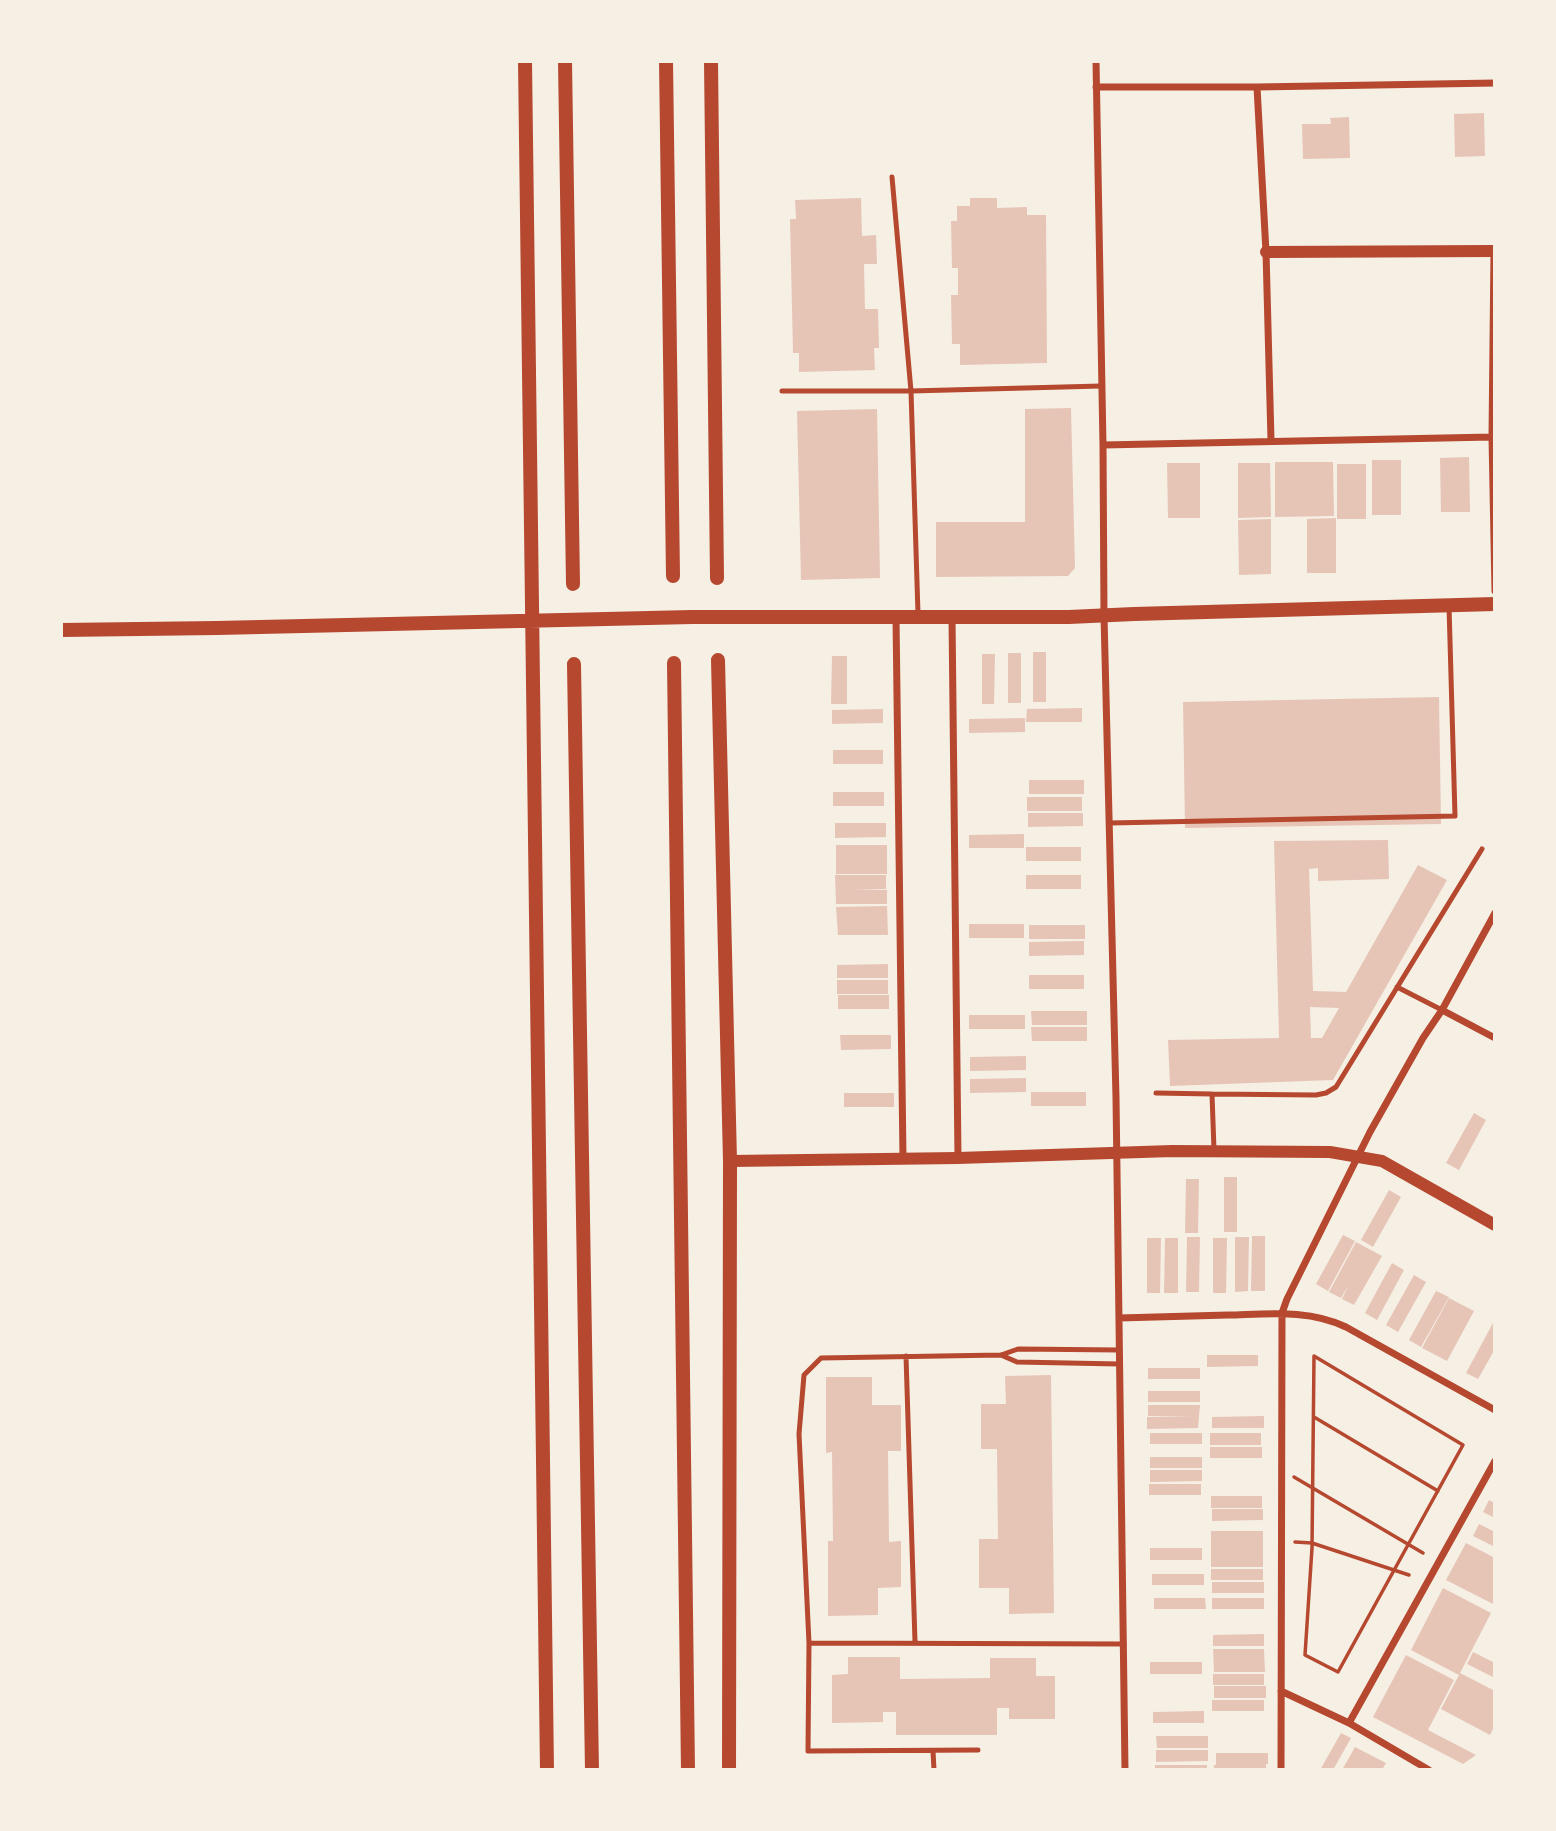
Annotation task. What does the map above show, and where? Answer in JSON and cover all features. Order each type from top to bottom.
[{"type":"main road","points":[[525,61],[547,1770]]},
{"type":"main road","points":[[565,61],[573,584]]},
{"type":"main road","points":[[666,61],[673,576]]},
{"type":"main road","points":[[711,61],[717,578]]},
{"type":"main road","points":[[61,630],[692,617],[1069,617],[1495,604]]},
{"type":"main road","points":[[718,660],[730,1160],[729,1770]]},
{"type":"main road","points":[[674,663],[688,1770]]},
{"type":"main road","points":[[574,664],[592,1770]]},
{"type":"street","points":[[1096,61],[1104,616],[1117,1153],[1125,1770]]},
{"type":"street","points":[[1096,88],[1495,83]]},
{"type":"street","points":[[1257,88],[1266,252],[1271,440]]},
{"type":"street","points":[[1266,252],[1494,251],[1492,437],[1495,592]]},
{"type":"street","points":[[1103,445],[1492,437]]},
{"type":"street","points":[[953,617],[958,1158]]},
{"type":"street","points":[[896,618],[903,1158]]},
{"type":"street","points":[[1281,1770],[1282,1313],[1357,1156],[1495,913]]},
{"type":"street","points":[[1442,1010],[1495,1038]]},
{"type":"street","points":[[730,1160],[958,1158],[1214,1150],[1330,1152],[1382,1161],[1495,1225]]},
{"type":"street","points":[[1119,1318],[1282,1313],[1307,1315],[1341,1324],[1495,1410]]},
{"type":"street","points":[[1349,1723],[1495,1461]]},
{"type":"street","points":[[1281,1690],[1349,1723],[1429,1770]]},
{"type":"lane","points":[[892,177],[911,391],[918,617]]},
{"type":"lane","points":[[782,391],[1101,386]]},
{"type":"lane","points":[[1110,823],[1455,816],[1449,606]]},
{"type":"lane","points":[[1156,1093],[1316,1095],[1336,1087],[1482,849]]},
{"type":"lane","points":[[1397,987],[1442,1010]]},
{"type":"lane","points":[[1212,1094],[1214,1150]]},
{"type":"lane","points":[[978,1750],[808,1751],[809,1643],[799,1434],[804,1375],[821,1358],[1001,1355],[1018,1349],[1119,1350]]},
{"type":"lane","points":[[1001,1355],[1017,1362],[1119,1364]]},
{"type":"lane","points":[[906,1356],[915,1642]]},
{"type":"lane","points":[[809,1643],[1124,1644]]},
{"type":"lane","points":[[933,1751],[934,1770]]},
{"type":"path","points":[[1314,1356],[1463,1445],[1338,1672],[1305,1655],[1312,1543],[1314,1417],[1314,1356]]},
{"type":"path","points":[[1314,1417],[1438,1492]]},
{"type":"path","points":[[1294,1477],[1423,1553]]},
{"type":"path","points":[[1293,1542],[1312,1543],[1409,1575]]},
{"type":"building","points":[[1484,113],[1485,156],[1455,157],[1454,114]]},
{"type":"building","points":[[1349,117],[1350,158],[1303,159],[1302,124],[1331,124],[1330,118]]},
{"type":"building","points":[[861,198],[862,236],[876,235],[877,264],[864,264],[865,309],[878,309],[879,348],[874,348],[875,370],[799,372],[799,353],[793,353],[790,219],[796,219],[795,200]]},
{"type":"building","points":[[970,198],[997,198],[997,208],[1027,207],[1027,215],[1046,215],[1047,363],[960,365],[960,344],[952,344],[951,295],[958,295],[958,268],[952,268],[951,221],[957,221],[957,206],[970,206]]},
{"type":"building","points":[[1071,408],[1075,568],[1068,576],[936,577],[936,522],[1025,522],[1025,409]]},
{"type":"building","points":[[877,409],[880,578],[801,580],[797,411]]},
{"type":"building","points":[[1469,457],[1470,512],[1441,512],[1440,458]]},
{"type":"building","points":[[1372,460],[1401,460],[1401,515],[1372,515]]},
{"type":"building","points":[[1275,462],[1333,462],[1334,516],[1275,517]]},
{"type":"building","points":[[1167,463],[1200,463],[1200,518],[1168,518]]},
{"type":"building","points":[[1238,463],[1270,463],[1271,517],[1238,518]]},
{"type":"building","points":[[1337,464],[1366,464],[1366,519],[1337,519]]},
{"type":"building","points":[[1336,518],[1336,573],[1307,573],[1307,519]]},
{"type":"building","points":[[1271,519],[1271,574],[1239,575],[1238,520]]},
{"type":"building","points":[[1033,652],[1046,652],[1046,702],[1033,702]]},
{"type":"building","points":[[1008,653],[1021,653],[1021,703],[1008,703]]},
{"type":"building","points":[[982,654],[995,654],[994,704],[982,704]]},
{"type":"building","points":[[832,656],[847,656],[847,704],[831,704]]},
{"type":"building","points":[[1439,697],[1441,824],[1185,828],[1183,702]]},
{"type":"building","points":[[1082,708],[1082,722],[1026,722],[1027,709]]},
{"type":"building","points":[[883,709],[883,723],[832,724],[832,710]]},
{"type":"building","points":[[1025,718],[1025,732],[969,733],[969,719]]},
{"type":"building","points":[[833,750],[883,750],[883,764],[833,764]]},
{"type":"building","points":[[1029,780],[1084,780],[1084,794],[1029,794]]},
{"type":"building","points":[[833,792],[884,792],[884,806],[833,806]]},
{"type":"building","points":[[1027,797],[1082,797],[1082,811],[1027,811]]},
{"type":"building","points":[[1028,813],[1083,813],[1083,826],[1028,827]]},
{"type":"building","points":[[835,823],[886,823],[886,837],[835,838]]},
{"type":"building","points":[[1024,834],[1024,848],[969,848],[969,835]]},
{"type":"building","points":[[1388,840],[1389,879],[1318,881],[1318,868],[1309,869],[1313,991],[1346,992],[1418,865],[1447,880],[1333,1080],[1170,1086],[1168,1040],[1279,1038],[1274,841]],"holes":[[[1310,1007],[1339,1008],[1322,1038],[1311,1038]]]},
{"type":"building","points":[[836,845],[887,845],[887,874],[836,874]]},
{"type":"building","points":[[1026,847],[1081,847],[1081,861],[1026,861]]},
{"type":"building","points":[[835,875],[886,875],[886,889],[854,890],[887,890],[887,904],[836,904]]},
{"type":"building","points":[[1026,875],[1081,875],[1081,889],[1026,889]]},
{"type":"building","points":[[887,906],[888,935],[838,935],[836,907]]},
{"type":"building","points":[[969,924],[1024,924],[1024,938],[969,938]]},
{"type":"building","points":[[1029,925],[1085,925],[1085,939],[1029,939]]},
{"type":"building","points":[[1084,941],[1084,955],[1029,956],[1029,942]]},
{"type":"building","points":[[888,964],[888,978],[837,978],[837,965]]},
{"type":"building","points":[[1029,975],[1084,975],[1084,989],[1029,989]]},
{"type":"building","points":[[837,980],[888,980],[888,994],[837,994]]},
{"type":"building","points":[[838,995],[889,995],[889,1009],[838,1009]]},
{"type":"building","points":[[1031,1011],[1087,1011],[1087,1025],[1032,1025]]},
{"type":"building","points":[[969,1015],[1025,1015],[1025,1029],[969,1029]]},
{"type":"building","points":[[1031,1027],[1087,1027],[1087,1041],[1032,1041]]},
{"type":"building","points":[[840,1035],[891,1035],[891,1049],[841,1050]]},
{"type":"building","points":[[1026,1056],[1026,1070],[970,1071],[970,1057]]},
{"type":"building","points":[[1026,1078],[1026,1092],[970,1093],[970,1079]]},
{"type":"building","points":[[1031,1092],[1086,1092],[1086,1106],[1031,1106]]},
{"type":"building","points":[[844,1093],[894,1093],[894,1107],[844,1107]]},
{"type":"building","points":[[1474,1113],[1486,1120],[1459,1170],[1446,1163]]},
{"type":"building","points":[[1224,1177],[1237,1177],[1237,1232],[1224,1232]]},
{"type":"building","points":[[1186,1179],[1199,1179],[1198,1233],[1185,1233]]},
{"type":"building","points":[[1389,1190],[1401,1197],[1373,1247],[1361,1240]]},
{"type":"building","points":[[1343,1235],[1355,1241],[1328,1291],[1316,1284]]},
{"type":"building","points":[[1252,1236],[1265,1236],[1265,1291],[1251,1291]]},
{"type":"building","points":[[1187,1237],[1200,1237],[1199,1292],[1186,1292]]},
{"type":"building","points":[[1235,1237],[1249,1237],[1248,1291],[1235,1292]]},
{"type":"building","points":[[1147,1238],[1161,1238],[1160,1293],[1147,1293]]},
{"type":"building","points":[[1165,1238],[1178,1238],[1178,1293],[1164,1293]]},
{"type":"building","points":[[1213,1238],[1227,1238],[1226,1293],[1213,1293]]},
{"type":"building","points":[[1356,1242],[1382,1256],[1354,1305],[1342,1299],[1348,1286],[1341,1298],[1329,1292]]},
{"type":"building","points":[[1392,1263],[1404,1270],[1377,1320],[1365,1313]]},
{"type":"building","points":[[1414,1275],[1426,1282],[1398,1332],[1386,1325]]},
{"type":"building","points":[[1436,1291],[1449,1297],[1421,1347],[1409,1340]]},
{"type":"building","points":[[1449,1298],[1474,1311],[1447,1361],[1422,1348]]},
{"type":"building","points":[[1493,1323],[1495,1349],[1478,1379],[1466,1373]]},
{"type":"building","points":[[1207,1355],[1258,1355],[1258,1366],[1207,1367]]},
{"type":"building","points":[[1148,1368],[1200,1368],[1200,1379],[1148,1379]]},
{"type":"building","points":[[1051,1375],[1054,1613],[1009,1614],[1009,1588],[979,1588],[979,1539],[998,1539],[997,1449],[981,1449],[981,1404],[1006,1404],[1005,1376]]},
{"type":"building","points":[[826,1377],[872,1377],[872,1405],[901,1405],[901,1451],[888,1451],[889,1542],[901,1541],[901,1587],[878,1588],[878,1615],[828,1616],[828,1541],[833,1541],[832,1452],[826,1453]]},
{"type":"building","points":[[1148,1391],[1200,1391],[1200,1402],[1148,1402]]},
{"type":"building","points":[[1148,1405],[1200,1405],[1198,1428],[1147,1429],[1147,1417],[1193,1417],[1148,1416]]},
{"type":"building","points":[[1264,1416],[1264,1428],[1212,1428],[1212,1417]]},
{"type":"building","points":[[1150,1433],[1202,1433],[1202,1444],[1150,1444]]},
{"type":"building","points":[[1210,1433],[1261,1433],[1261,1445],[1210,1445]]},
{"type":"building","points":[[1210,1447],[1262,1447],[1262,1458],[1210,1458]]},
{"type":"building","points":[[1150,1457],[1202,1457],[1202,1468],[1150,1468]]},
{"type":"building","points":[[1150,1470],[1202,1470],[1202,1481],[1150,1482]]},
{"type":"building","points":[[1149,1484],[1201,1484],[1201,1495],[1149,1495]]},
{"type":"building","points":[[1211,1496],[1262,1496],[1262,1508],[1211,1508]]},
{"type":"building","points":[[1489,1500],[1495,1503],[1495,1518],[1483,1512]]},
{"type":"building","points":[[1212,1509],[1263,1509],[1263,1520],[1212,1521]]},
{"type":"building","points":[[1479,1524],[1495,1532],[1495,1547],[1473,1536]]},
{"type":"building","points":[[1211,1531],[1263,1531],[1263,1567],[1211,1567]]},
{"type":"building","points":[[1466,1543],[1495,1558],[1495,1605],[1446,1580]]},
{"type":"building","points":[[1150,1548],[1202,1548],[1202,1560],[1150,1560]]},
{"type":"building","points":[[1211,1569],[1263,1569],[1263,1580],[1211,1580]]},
{"type":"building","points":[[1152,1574],[1204,1574],[1204,1585],[1152,1585]]},
{"type":"building","points":[[1212,1582],[1264,1582],[1264,1593],[1212,1593]]},
{"type":"building","points":[[1443,1588],[1491,1613],[1459,1675],[1411,1650]]},
{"type":"building","points":[[1154,1598],[1205,1598],[1206,1609],[1154,1609]]},
{"type":"building","points":[[1212,1598],[1264,1598],[1264,1609],[1212,1609]]},
{"type":"building","points":[[1264,1634],[1264,1646],[1213,1646],[1213,1635]]},
{"type":"building","points":[[1213,1649],[1264,1649],[1265,1672],[1214,1672]]},
{"type":"building","points":[[1473,1652],[1495,1663],[1495,1678],[1467,1664]]},
{"type":"building","points":[[1406,1655],[1454,1680],[1428,1730],[1476,1755],[1463,1764],[1373,1717]]},
{"type":"building","points":[[848,1657],[900,1657],[900,1679],[990,1678],[990,1658],[1036,1658],[1036,1676],[1055,1676],[1055,1719],[1009,1719],[1009,1708],[997,1708],[997,1735],[896,1735],[896,1712],[883,1712],[883,1722],[832,1723],[832,1675],[848,1674]]},
{"type":"building","points":[[1150,1662],[1202,1662],[1202,1674],[1150,1674]]},
{"type":"building","points":[[1460,1673],[1495,1691],[1495,1725],[1490,1735],[1441,1709]]},
{"type":"building","points":[[1213,1674],[1264,1674],[1264,1685],[1213,1685]]},
{"type":"building","points":[[1214,1686],[1266,1686],[1266,1698],[1214,1698]]},
{"type":"building","points":[[1212,1700],[1264,1700],[1264,1711],[1212,1711]]},
{"type":"building","points":[[1204,1711],[1204,1723],[1153,1723],[1153,1712]]},
{"type":"building","points":[[1341,1733],[1351,1738],[1333,1770],[1320,1770]]},
{"type":"building","points":[[1156,1736],[1208,1736],[1208,1748],[1157,1748]]},
{"type":"building","points":[[1355,1747],[1386,1763],[1382,1770],[1342,1770]]},
{"type":"building","points":[[1156,1750],[1208,1750],[1208,1761],[1156,1762]]},
{"type":"building","points":[[1216,1753],[1268,1753],[1268,1764],[1266,1770],[1214,1770]]},
{"type":"building","points":[[1155,1765],[1207,1765],[1207,1770],[1155,1770]]}]
